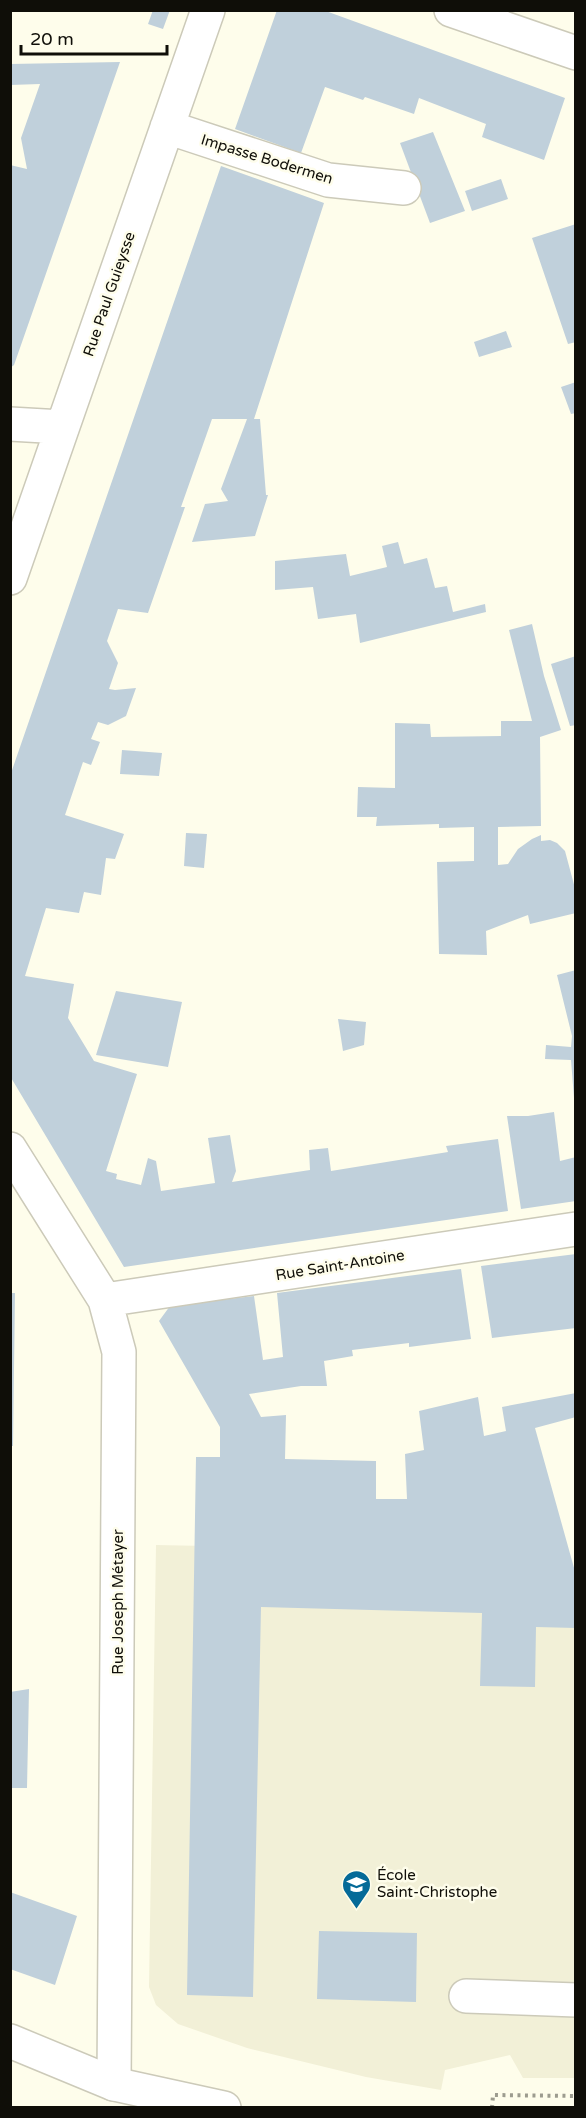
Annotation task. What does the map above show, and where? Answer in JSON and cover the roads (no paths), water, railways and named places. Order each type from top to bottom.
[{"type":"street","name":"Rue Paul Guieysse","points":[[10,578],[208,10]]},
{"type":"street","points":[[451,10],[576,53]]},
{"type":"street","name":"Impasse Bodermen","points":[[167,127],[328,180],[404,188]]},
{"type":"street","points":[[10,424],[62,427]]},
{"type":"street","name":"Rue Joseph Métayer","points":[[10,1149],[105,1300],[119,1352],[114,2084]]},
{"type":"street","name":"Rue Saint-Antoine","points":[[105,1300],[576,1229]]},
{"type":"street","points":[[466,1996],[576,2000]]},
{"type":"street","points":[[10,2041],[114,2084],[224,2108]]},
{"type":"place","name":"École Saint-Christophe","points":[[356,1910]]}]
